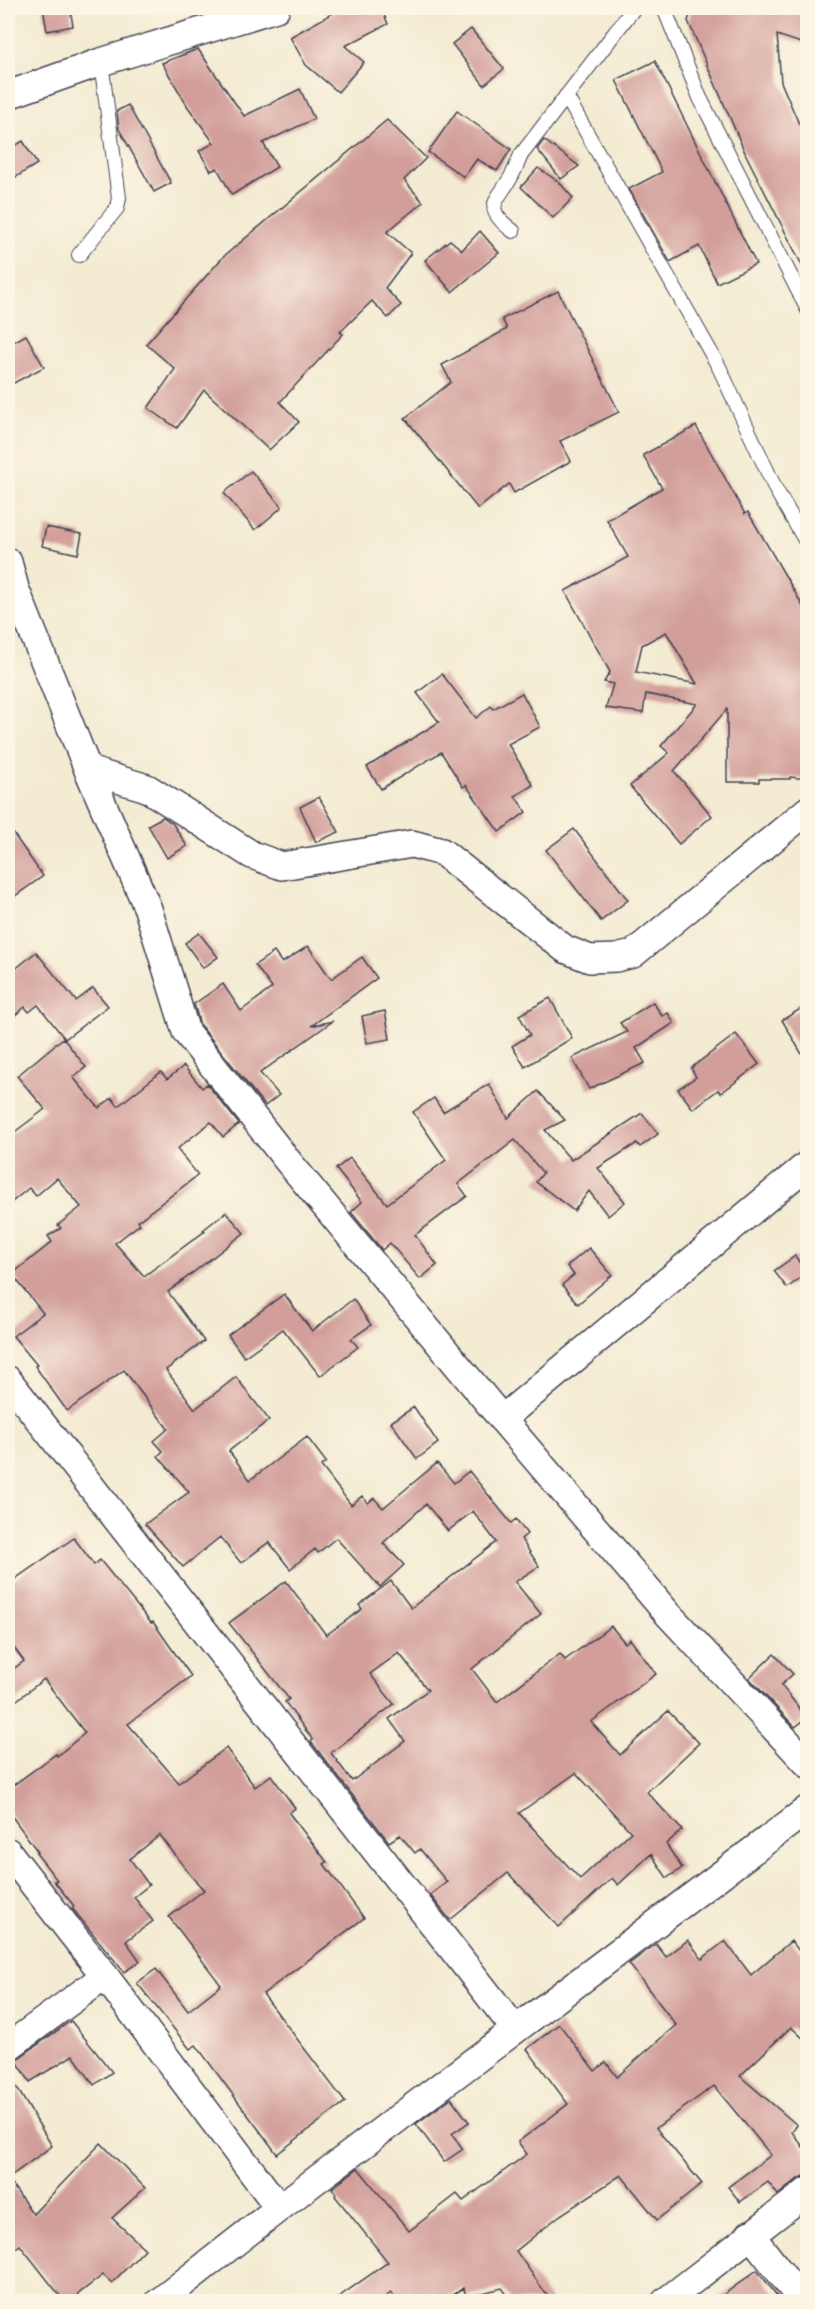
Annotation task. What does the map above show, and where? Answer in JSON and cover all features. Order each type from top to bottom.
[{"type":"street","points":[[8,95],[101,62],[276,8]]},
{"type":"street","points":[[8,562],[15,588],[88,770],[148,909],[186,1032],[302,1178],[502,1419],[668,1614],[807,1764]]},
{"type":"street","points":[[88,770],[147,788],[252,855],[282,866],[412,844],[442,852],[565,949],[590,959],[616,958],[633,954],[807,810]]},
{"type":"street","points":[[502,1419],[807,1164]]},
{"type":"street","points":[[8,1380],[515,2029]]},
{"type":"street","points":[[159,2301],[807,1809]]},
{"type":"street","points":[[8,1852],[105,1976],[279,2208]]},
{"type":"street","points":[[8,2048],[105,1976]]},
{"type":"street","points":[[665,2301],[807,2191]]},
{"type":"street","points":[[750,2234],[803,2301]]},
{"type":"lane","points":[[513,231],[498,220],[495,209],[496,197],[511,177],[521,154],[634,8]]},
{"type":"lane","points":[[664,8],[700,98],[807,310]]},
{"type":"lane","points":[[79,255],[117,208],[119,198],[101,62]]},
{"type":"lane","points":[[566,96],[719,367],[776,490],[807,545]]},
{"type":"building","points":[[43,8],[70,8],[73,26],[47,31]]},
{"type":"building","points":[[342,8],[381,8],[388,24],[345,46],[364,62],[338,92],[306,65],[290,37]]},
{"type":"building","points":[[692,8],[807,8],[807,45],[777,35],[781,82],[799,124],[807,120],[807,275],[746,155],[688,21]]},
{"type":"building","points":[[471,29],[504,69],[484,85],[452,44]]},
{"type":"building","points":[[198,49],[244,116],[300,89],[314,119],[263,143],[277,167],[232,195],[217,168],[211,171],[199,151],[214,143],[188,107],[162,63]]},
{"type":"building","points":[[655,61],[756,264],[717,283],[699,246],[670,262],[629,189],[662,172],[616,80]]},
{"type":"building","points":[[128,105],[171,183],[154,192],[119,129],[117,111]]},
{"type":"building","points":[[457,111],[511,149],[497,171],[477,159],[464,177],[428,152]]},
{"type":"building","points":[[387,120],[426,158],[404,180],[423,202],[387,232],[411,253],[385,288],[401,305],[388,318],[372,301],[340,332],[343,334],[280,402],[299,422],[269,450],[204,390],[177,428],[148,408],[175,369],[146,344],[223,257]]},
{"type":"building","points":[[544,140],[579,166],[561,179],[537,149]]},
{"type":"building","points":[[23,141],[37,164],[8,182],[8,150]]},
{"type":"building","points":[[538,168],[559,182],[573,198],[553,218],[521,187]]},
{"type":"building","points":[[480,231],[499,253],[452,292],[425,260],[450,240],[462,250]]},
{"type":"building","points":[[558,291],[619,412],[560,441],[571,461],[514,493],[509,484],[478,509],[405,418],[451,382],[442,365],[507,329],[502,319]]},
{"type":"building","points":[[26,335],[44,367],[8,386],[8,345]]},
{"type":"building","points":[[696,426],[745,514],[748,512],[807,613],[807,779],[790,777],[790,779],[759,779],[759,782],[727,782],[727,709],[674,771],[712,816],[679,844],[630,786],[669,753],[661,746],[697,704],[646,694],[643,713],[606,708],[613,684],[604,682],[610,672],[565,591],[628,557],[607,520],[662,488],[643,455]],"holes":[[[666,632],[697,684],[636,672],[642,645]]]},
{"type":"building","points":[[251,471],[282,507],[255,530],[224,493]]},
{"type":"building","points":[[46,527],[82,534],[78,554],[42,546]]},
{"type":"building","points":[[442,674],[476,718],[491,706],[493,709],[522,693],[540,727],[508,744],[533,785],[515,796],[526,812],[499,832],[466,785],[463,787],[441,752],[381,789],[367,767],[439,722],[417,693]]},
{"type":"building","points":[[319,797],[339,832],[316,842],[300,807]]},
{"type":"building","points":[[163,817],[173,824],[187,846],[167,858],[148,825]]},
{"type":"building","points":[[8,826],[43,876],[8,901]]},
{"type":"building","points":[[574,829],[628,900],[601,921],[546,850]]},
{"type":"building","points":[[199,933],[218,957],[203,968],[185,943]]},
{"type":"building","points":[[308,946],[331,979],[362,957],[377,978],[311,1026],[333,1021],[260,1073],[279,1095],[265,1106],[200,1025],[194,1004],[223,984],[241,1011],[272,988],[255,965],[274,952],[282,963]]},
{"type":"building","points":[[36,952],[76,1001],[93,988],[108,1006],[65,1039],[38,1005],[29,1012],[25,1007],[8,1021],[8,975]]},
{"type":"building","points":[[550,998],[572,1038],[525,1067],[512,1046],[530,1035],[519,1015]]},
{"type":"building","points":[[653,1002],[662,1016],[668,1013],[674,1023],[636,1048],[645,1063],[589,1089],[572,1058],[627,1032],[620,1023]]},
{"type":"building","points":[[807,1005],[807,1063],[782,1020]]},
{"type":"building","points":[[385,1011],[390,1039],[367,1043],[362,1016]]},
{"type":"building","points":[[736,1034],[759,1064],[721,1093],[718,1090],[693,1109],[678,1089],[696,1077],[691,1068]]},
{"type":"building","points":[[63,1038],[86,1067],[73,1077],[99,1108],[112,1098],[118,1106],[161,1072],[167,1079],[184,1066],[202,1088],[207,1084],[239,1124],[223,1137],[211,1122],[177,1149],[198,1175],[138,1221],[140,1224],[115,1243],[144,1276],[205,1231],[203,1230],[226,1212],[244,1233],[168,1292],[204,1341],[166,1370],[195,1409],[236,1377],[269,1420],[229,1451],[250,1480],[307,1437],[326,1462],[321,1466],[351,1505],[362,1496],[368,1503],[374,1498],[383,1508],[437,1463],[454,1483],[469,1471],[511,1523],[516,1519],[527,1534],[521,1539],[539,1566],[515,1582],[541,1614],[472,1669],[497,1702],[560,1654],[565,1660],[611,1626],[625,1643],[630,1639],[656,1674],[591,1722],[620,1755],[668,1711],[699,1743],[647,1792],[682,1830],[666,1844],[682,1868],[667,1878],[651,1854],[618,1885],[612,1878],[559,1927],[508,1873],[450,1920],[430,1895],[447,1882],[420,1849],[415,1853],[400,1835],[389,1842],[311,1742],[313,1740],[285,1702],[289,1699],[229,1623],[286,1581],[326,1635],[362,1609],[359,1605],[391,1581],[411,1608],[496,1542],[473,1511],[448,1531],[426,1504],[383,1543],[404,1565],[380,1587],[336,1538],[318,1553],[315,1549],[290,1569],[269,1542],[241,1563],[220,1537],[183,1567],[145,1524],[189,1492],[158,1456],[163,1451],[154,1441],[168,1429],[124,1370],[67,1411],[35,1366],[37,1365],[13,1336],[43,1313],[12,1274],[52,1242],[48,1236],[61,1228],[58,1225],[81,1207],[57,1178],[36,1196],[29,1188],[8,1205],[8,1137],[45,1109],[17,1076]],"holes":[[[399,1653],[428,1690],[389,1719],[405,1741],[352,1781],[331,1753],[394,1704],[370,1674]],[[576,1773],[631,1832],[580,1879],[519,1813]]]},
{"type":"building","points":[[489,1084],[508,1118],[538,1091],[565,1120],[545,1130],[571,1160],[642,1113],[658,1134],[640,1147],[637,1143],[598,1168],[625,1202],[608,1216],[589,1191],[574,1211],[536,1182],[543,1173],[515,1140],[458,1184],[467,1196],[415,1235],[437,1265],[420,1279],[390,1243],[382,1250],[351,1212],[362,1202],[336,1169],[350,1158],[387,1204],[446,1160],[413,1112],[434,1098],[443,1112]]},
{"type":"building","points":[[589,1248],[612,1275],[578,1304],[562,1285],[574,1275],[567,1266]]},
{"type":"building","points":[[795,1256],[807,1273],[787,1288],[774,1271]]},
{"type":"building","points":[[284,1294],[312,1331],[353,1299],[371,1325],[351,1339],[358,1347],[320,1376],[283,1329],[244,1357],[228,1335]]},
{"type":"building","points":[[414,1407],[438,1443],[417,1459],[391,1422]]},
{"type":"building","points":[[74,1538],[94,1565],[100,1560],[151,1623],[153,1622],[191,1676],[128,1724],[179,1783],[226,1748],[255,1787],[271,1775],[295,1808],[289,1813],[327,1862],[324,1864],[364,1918],[263,1994],[345,2102],[277,2154],[196,2045],[190,2049],[137,1983],[156,1969],[188,2011],[221,1985],[169,1917],[204,1890],[160,1835],[130,1859],[149,1885],[134,1897],[153,1921],[126,1941],[140,1961],[124,1972],[72,1908],[74,1906],[54,1881],[57,1880],[8,1811],[8,1789],[56,1754],[57,1756],[85,1733],[44,1679],[8,1707],[8,1673],[24,1661],[8,1640],[8,1584]]},
{"type":"building","points":[[774,1654],[793,1674],[781,1685],[807,1718],[795,1727],[749,1678]]},
{"type":"building","points":[[688,1940],[702,1959],[725,1941],[751,1975],[791,1941],[807,1960],[807,2042],[791,2027],[740,2076],[797,2125],[792,2132],[807,2152],[807,2175],[798,2179],[778,2195],[768,2182],[740,2202],[728,2187],[771,2155],[714,2086],[656,2128],[702,2184],[657,2220],[621,2175],[559,2216],[516,2251],[551,2301],[512,2301],[502,2288],[466,2297],[464,2288],[443,2301],[397,2301],[391,2293],[379,2301],[333,2301],[388,2262],[335,2196],[332,2188],[358,2168],[409,2231],[457,2194],[463,2201],[527,2154],[518,2142],[568,2104],[527,2049],[559,2024],[595,2071],[606,2062],[617,2077],[676,2025],[629,1964],[656,1944],[666,1957]]},
{"type":"building","points":[[71,2021],[112,2072],[94,2085],[73,2055],[30,2082],[16,2060]]},
{"type":"building","points":[[8,2073],[52,2146],[8,2178]]},
{"type":"building","points":[[451,2098],[469,2122],[452,2134],[463,2149],[444,2162],[416,2124]]},
{"type":"building","points":[[101,2143],[145,2188],[112,2218],[145,2249],[112,2283],[103,2275],[69,2301],[64,2301],[20,2245],[8,2254],[8,2179],[33,2214]]},
{"type":"building","points":[[757,2270],[781,2301],[715,2301]]}]
